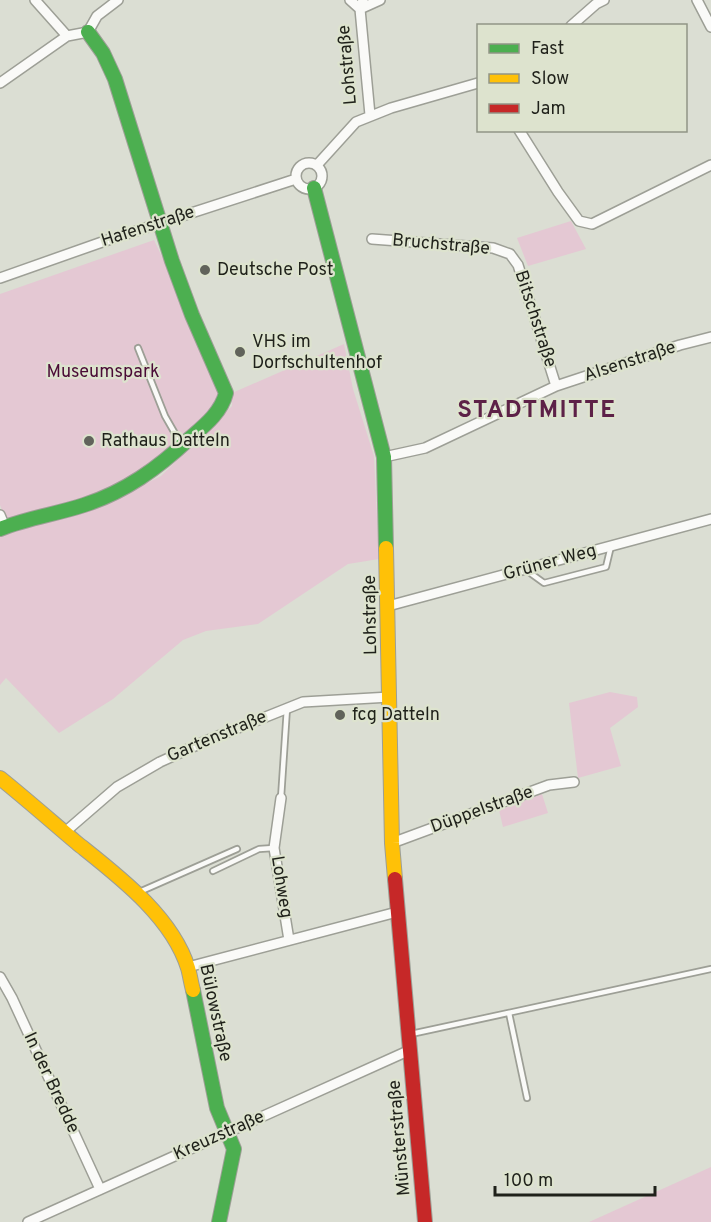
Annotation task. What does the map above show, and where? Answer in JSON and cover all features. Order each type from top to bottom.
[{"type":"street","points":[[35,0],[67,36]]},
{"type":"street","points":[[0,83],[67,36],[88,32],[97,16],[118,0]]},
{"type":"street","points":[[350,0],[362,4],[380,0]]},
{"type":"street","points":[[573,24],[604,0]]},
{"type":"street","points":[[697,0],[711,27]]},
{"type":"street","name":"Lohstraße","points":[[317,165],[356,122],[370,115],[362,4]]},
{"type":"street","points":[[2,524],[83,505],[111,495],[145,477],[165,463],[220,409],[226,393],[192,315],[115,80],[103,53],[88,32]]},
{"type":"street","points":[[370,115],[477,83]]},
{"type":"street","points":[[520,132],[579,221],[592,224],[711,165]]},
{"type":"street","name":"Lohstraße","points":[[297,179],[298,169],[302,165],[312,163],[317,165],[322,174],[322,180],[314,188],[384,457],[392,843],[410,1050]]},
{"type":"street","points":[[297,179],[303,188],[314,188]]},
{"type":"street","name":"Hafenstraße","points":[[0,278],[297,179]]},
{"type":"street","name":"Bruchstraße","points":[[372,239],[493,248],[510,254]]},
{"type":"street","name":"Bitschstraße","points":[[510,254],[518,265],[556,386]]},
{"type":"street","name":"Alsenstraße","points":[[384,457],[425,448],[556,386],[711,337]]},
{"type":"street","name":"Grüner Weg","points":[[388,606],[711,519]]},
{"type":"street","name":"Gartenstraße","points":[[65,832],[117,787],[159,762],[286,708],[318,700],[390,697]]},
{"type":"street","name":"Düppelstraße","points":[[392,843],[549,785],[574,782]]},
{"type":"street","name":"Bülowstraße","points":[[3,786],[65,832],[137,893],[162,920],[183,954],[188,967],[217,1108],[234,1149],[219,1222]]},
{"type":"street","name":"Lohweg","points":[[281,798],[274,849],[289,940]]},
{"type":"street","name":"Lohweg","points":[[188,967],[397,912]]},
{"type":"street","name":"In der Bredde","points":[[0,977],[12,998],[100,1190]]},
{"type":"street","name":"Kreuzstraße","points":[[28,1222],[410,1050]]},
{"type":"street","name":"Münsterstraße","points":[[410,1050],[425,1222]]},
{"type":"lane","points":[[138,348],[165,416],[182,446]]},
{"type":"lane","points":[[526,570],[544,583],[606,567],[611,546]]},
{"type":"lane","points":[[281,798],[286,708]]},
{"type":"lane","points":[[137,893],[237,849]]},
{"type":"lane","points":[[213,871],[259,849],[274,849]]},
{"type":"lane","points":[[408,1035],[711,969]]},
{"type":"lane","points":[[509,1013],[527,1098]]},
{"type":"green space","points":[[571,221],[586,249],[528,266],[517,238]]},
{"type":"green space","name":"Museumspark","points":[[154,240],[220,379],[221,399],[184,440],[140,475],[96,496],[7,523],[0,505],[0,294]]},
{"type":"green space","points":[[344,344],[353,389],[374,456],[379,559],[348,564],[258,624],[206,631],[183,640],[113,699],[59,733],[6,678],[0,685],[0,537],[117,498],[161,476],[232,406],[232,393]]},
{"type":"green space","points":[[610,692],[637,697],[638,707],[610,728],[621,766],[578,778],[569,703]]},
{"type":"green space","points":[[542,794],[548,813],[503,827],[499,810]]},
{"type":"green space","points":[[711,1167],[711,1222],[589,1222]]},
{"type":"traffic: fast","points":[[0,529],[99,500],[127,486],[165,460],[206,424],[220,407],[226,393],[192,315],[172,261],[115,79],[103,53],[88,32]]},
{"type":"traffic: fast","points":[[314,188],[384,457],[386,548]]},
{"type":"traffic: fast","points":[[193,990],[217,1108],[234,1149],[219,1222]]},
{"type":"traffic: slow","points":[[386,548],[392,843],[395,879]]},
{"type":"traffic: slow","points":[[0,778],[142,898],[170,931],[180,949],[188,968],[193,990]]},
{"type":"traffic: jam","points":[[395,879],[425,1222]]},
{"type":"place","name":"Deutsche Post","points":[[205,270]]},
{"type":"place","name":"VHS im Dorfschultenhof","points":[[240,352]]},
{"type":"place","name":"Rathaus Datteln","points":[[89,441]]},
{"type":"place","name":"fcg Datteln","points":[[340,715]]},
{"type":"district","name":"STADTMITTE","points":[[537,411]]}]
